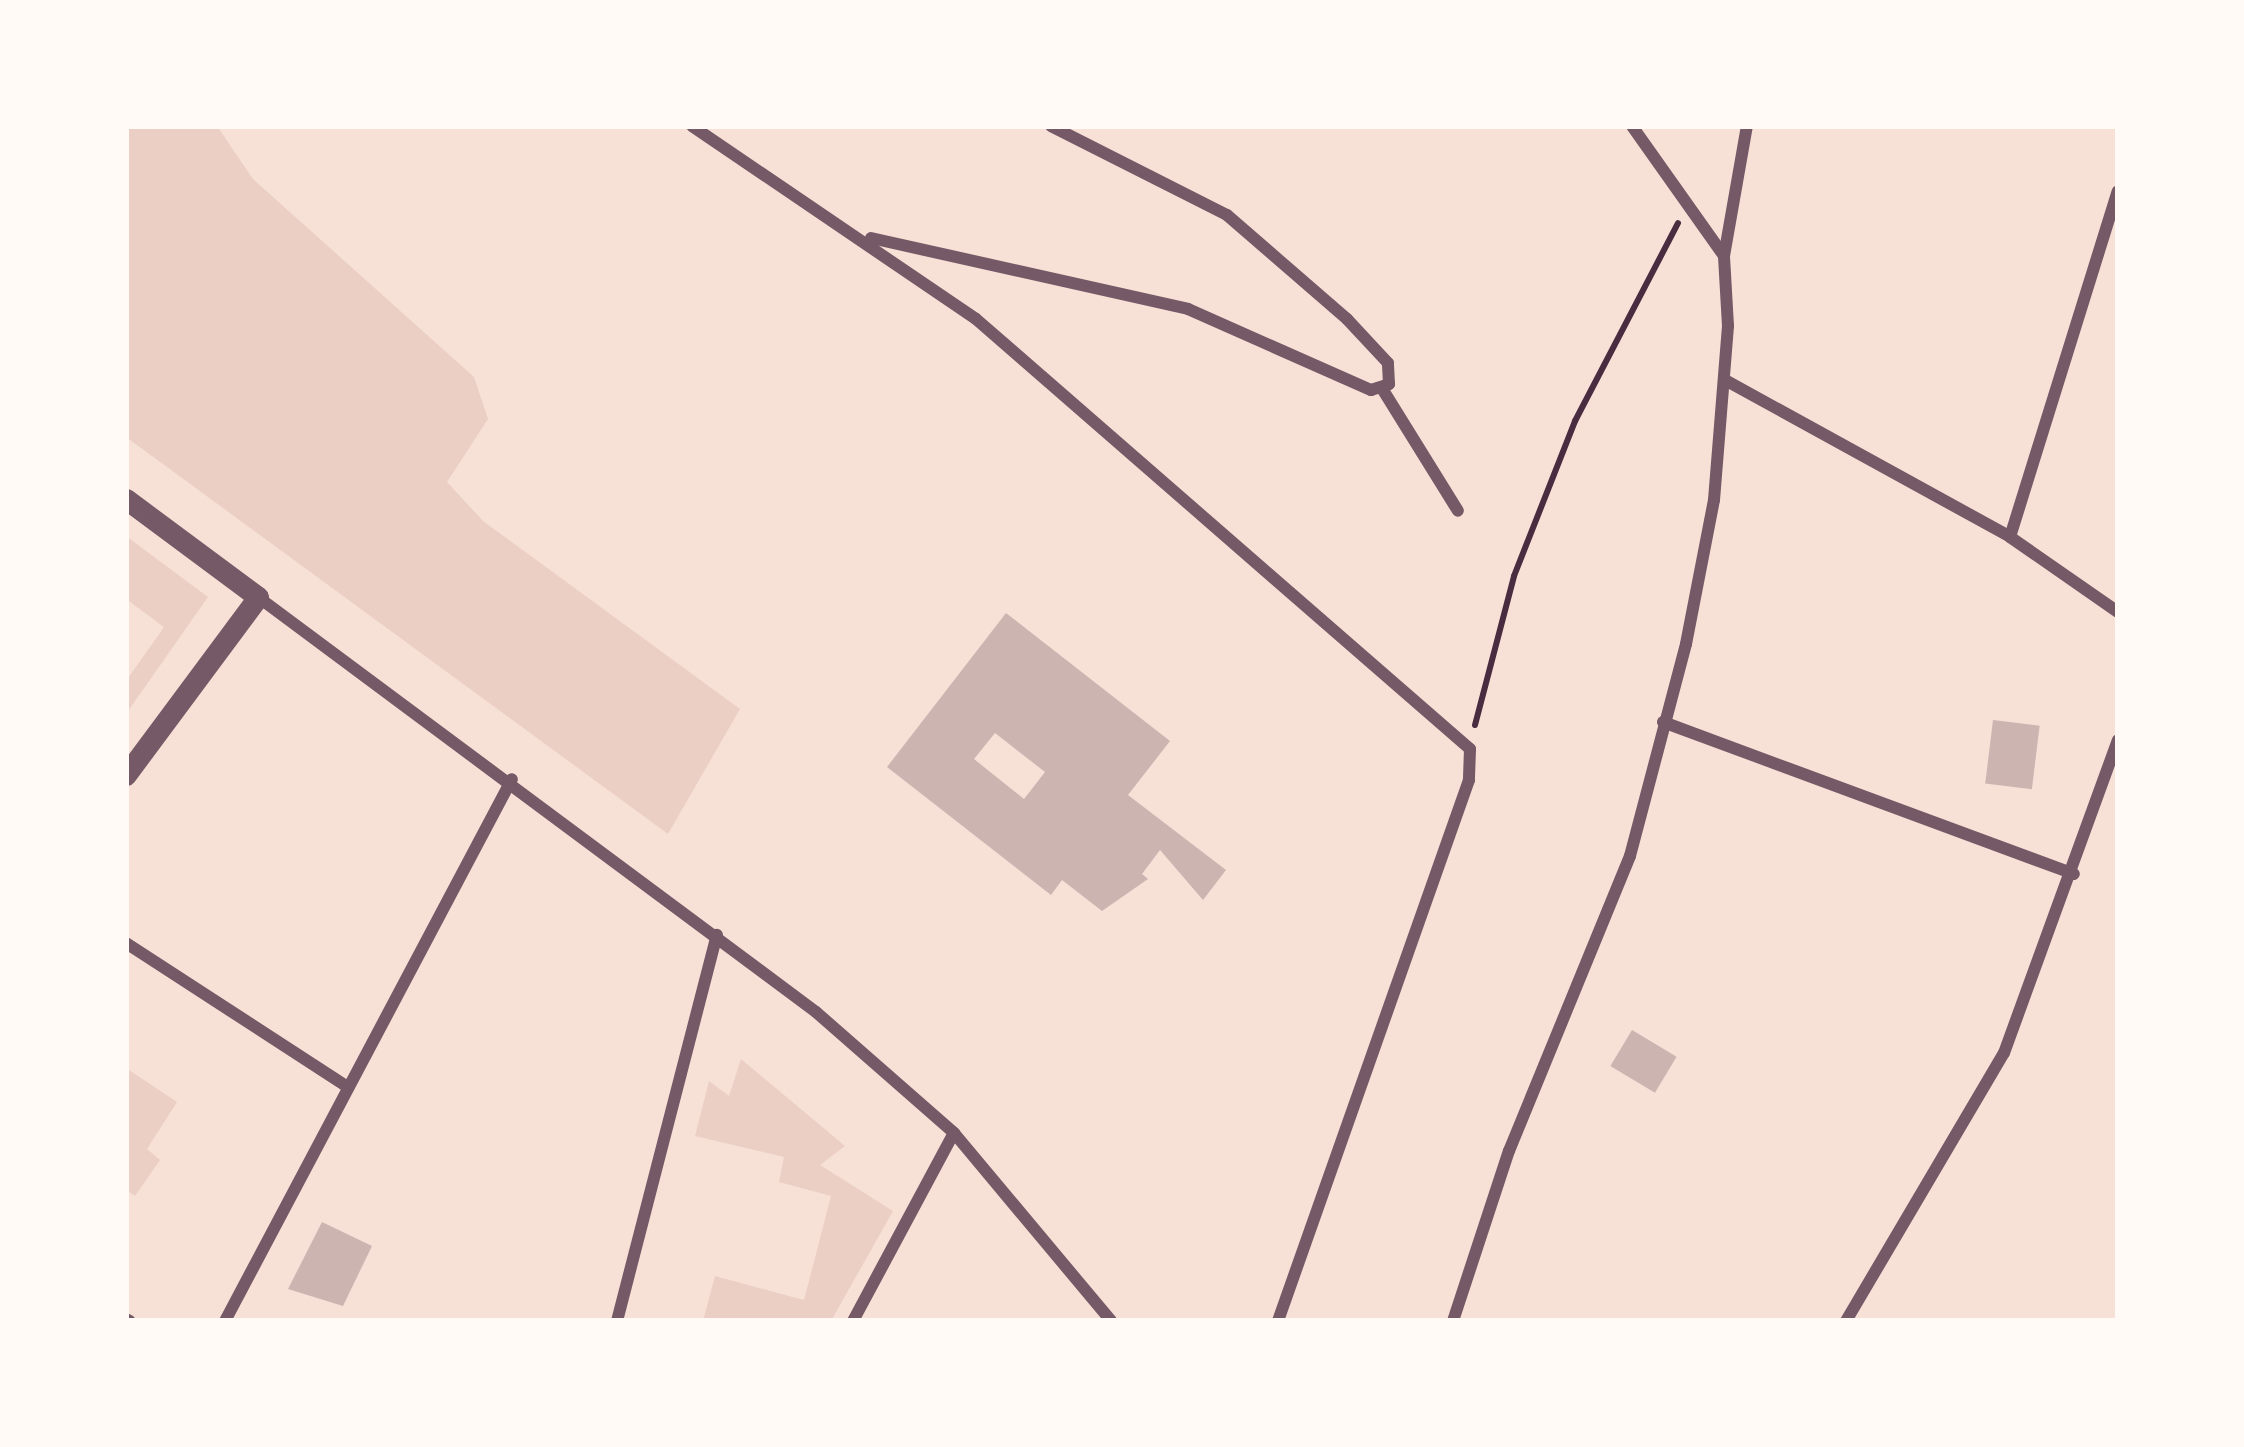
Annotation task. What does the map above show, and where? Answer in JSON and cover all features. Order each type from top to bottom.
[{"type":"street","points":[[692,126],[864,236],[976,319],[1470,749],[1468,780],[1278,1321]]},
{"type":"street","points":[[1051,126],[1227,215],[1388,363],[1393,376],[1383,390]]},
{"type":"street","points":[[1631,126],[1685,209],[1724,256]]},
{"type":"street","points":[[1453,1321],[1509,1150],[1597,951],[1664,722],[1702,566],[1725,380],[1724,256],[1747,126]]},
{"type":"street","points":[[2010,537],[2118,190]]},
{"type":"street","points":[[864,236],[1188,309],[1383,390],[1458,511]]},
{"type":"street","points":[[1725,380],[2010,537],[2118,612]]},
{"type":"street","points":[[126,499],[512,779],[717,935],[955,1133],[1111,1321]]},
{"type":"street","points":[[126,775],[258,597]]},
{"type":"street","points":[[1664,722],[2074,874]]},
{"type":"street","points":[[1846,1321],[2004,1053],[2074,874],[2118,740]]},
{"type":"street","points":[[225,1321],[512,779]]},
{"type":"street","points":[[617,1321],[717,935]]},
{"type":"street","points":[[126,943],[346,1086]]},
{"type":"street","points":[[853,1321],[955,1133]]},
{"type":"path","points":[[1470,749],[1514,575],[1566,443],[1685,209]]},
{"type":"shaded area","points":[[126,126],[217,126],[253,179],[474,377],[488,419],[447,482],[483,521],[740,709],[668,834],[126,437]]},
{"type":"shaded area","points":[[126,536],[208,597],[126,714],[126,681],[164,627],[126,599]]},
{"type":"shaded area","points":[[741,1059],[845,1146],[820,1165],[893,1211],[831,1321],[703,1321],[715,1276],[804,1300],[831,1196],[779,1182],[784,1157],[695,1136],[709,1081],[729,1096]]},
{"type":"shaded area","points":[[126,1068],[177,1102],[147,1149],[160,1160],[135,1196],[126,1190]]},
{"type":"building","points":[[1006,613],[1170,741],[1128,795],[1226,870],[1203,900],[1160,850],[1142,874],[1148,879],[1102,911],[1062,880],[1051,895],[887,767]],"holes":[[[995,733],[1045,772],[1024,799],[974,759]]]},
{"type":"building","points":[[1993,720],[2040,726],[2032,789],[1985,784]]},
{"type":"building","points":[[1632,1030],[1677,1057],[1655,1093],[1610,1066]]},
{"type":"building","points":[[322,1222],[372,1246],[343,1306],[288,1289]]}]
